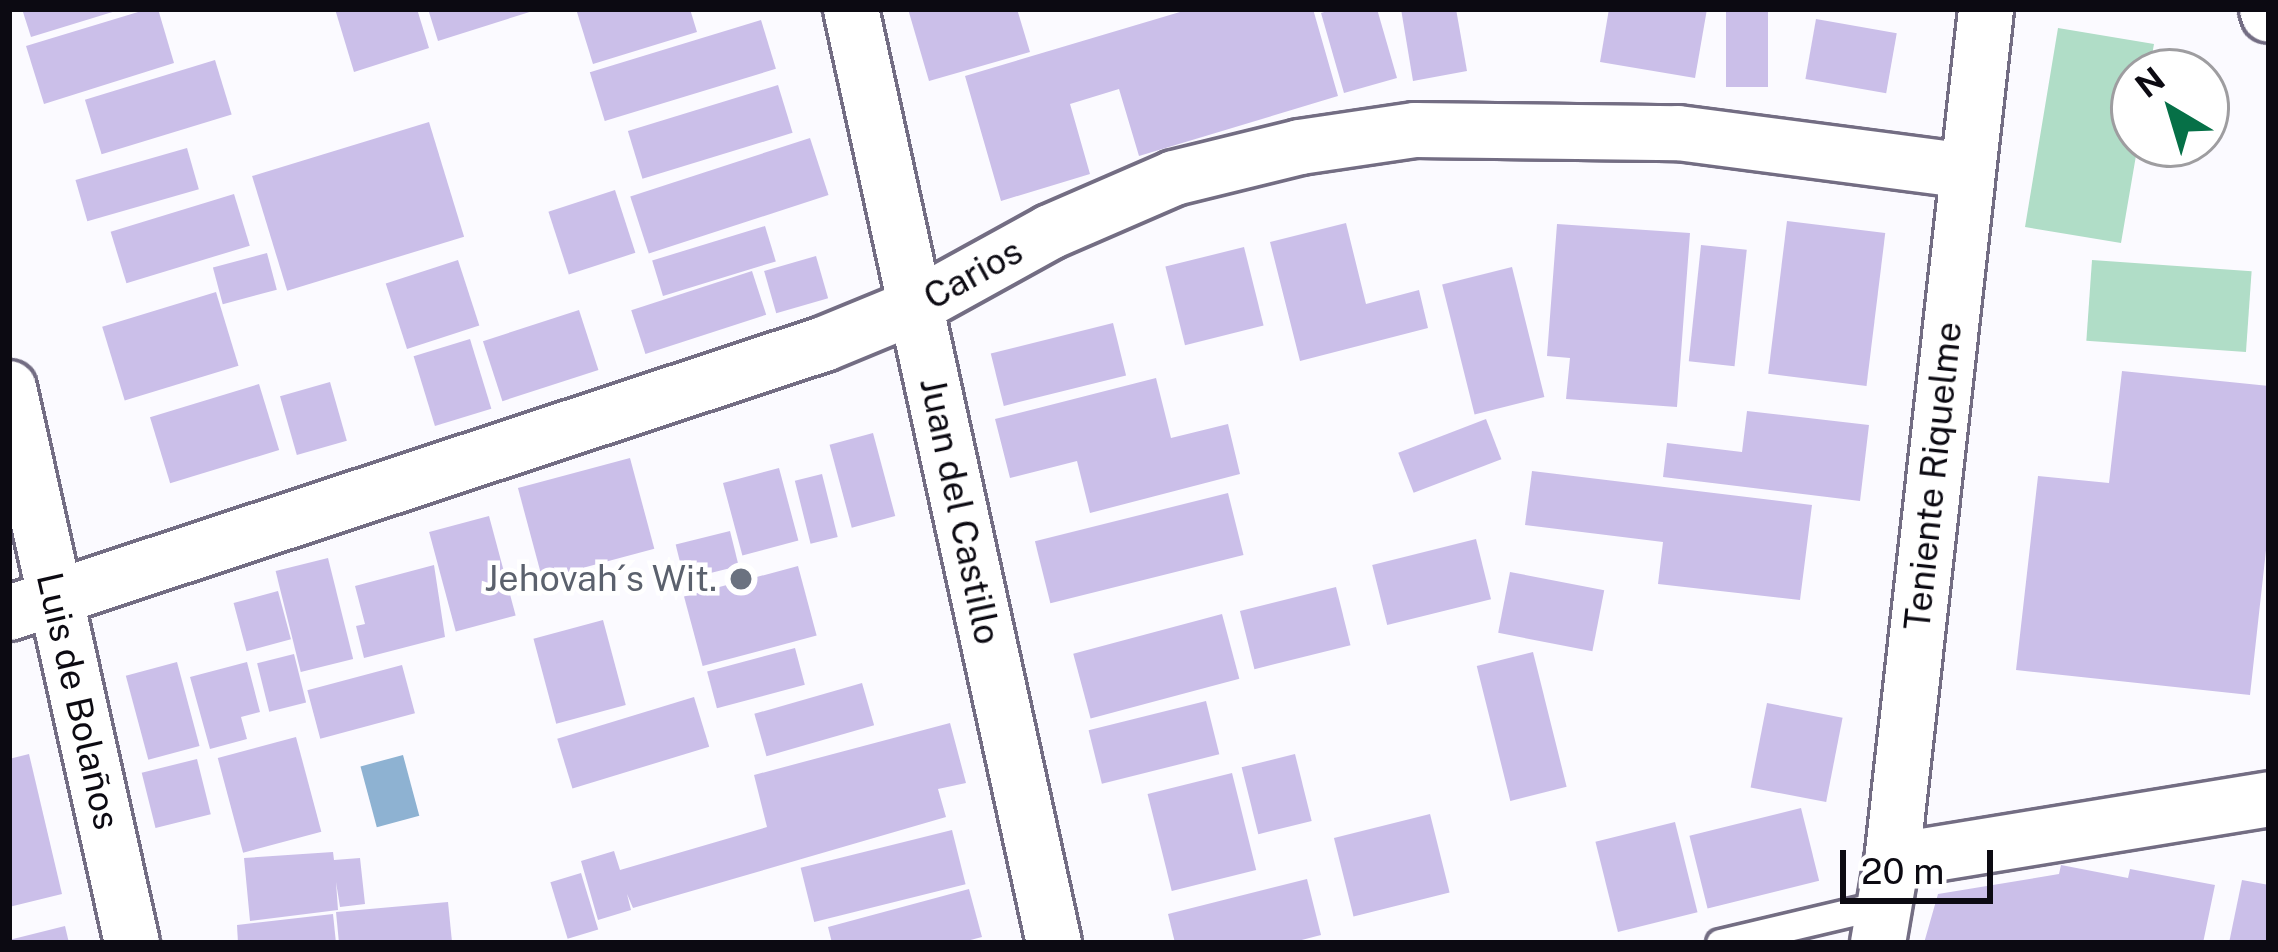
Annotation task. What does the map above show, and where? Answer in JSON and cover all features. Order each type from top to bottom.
[{"type":"street","name":"Juan del Castillo","points":[[851,9],[1054,943]]},
{"type":"street","name":"Teniente Riquelme","points":[[1885,903],[1986,9]]},
{"type":"street","name":"Carios","points":[[32,605],[824,344],[916,306],[1050,232],[1174,178],[1300,147],[1415,130],[1678,133],[1966,171]]},
{"type":"street","name":"Luis de Bolaños","points":[[9,388],[32,605],[132,943]]},
{"type":"street","points":[[1885,903],[2269,799]]},
{"type":"lane","points":[[1720,943],[1885,903]]},
{"type":"green space","points":[[2058,28],[2154,44],[2153,48],[2110,48],[2110,168],[2134,168],[2121,243],[2025,227]]},
{"type":"green space","points":[[2092,260],[2252,271],[2246,352],[2086,341]]},
{"type":"water","points":[[403,755],[419,816],[377,827],[360,766]]},
{"type":"building","points":[[22,9],[119,9],[119,10],[31,37]]},
{"type":"building","points":[[158,9],[174,63],[44,104],[26,46]]},
{"type":"building","points":[[335,9],[417,9],[429,48],[354,72]]},
{"type":"building","points":[[428,9],[536,9],[536,10],[438,41]]},
{"type":"building","points":[[576,9],[690,9],[697,32],[593,64]]},
{"type":"building","points":[[908,9],[1017,9],[1030,52],[929,81]]},
{"type":"building","points":[[1190,9],[1313,9],[1338,96],[1139,156],[1119,89],[1070,104],[1090,174],[1001,201],[965,76]]},
{"type":"building","points":[[1377,9],[1397,78],[1344,93],[1321,13]]},
{"type":"building","points":[[1401,9],[1456,9],[1467,71],[1413,81]]},
{"type":"building","points":[[1609,9],[1707,9],[1695,78],[1600,62]]},
{"type":"building","points":[[1726,9],[1768,9],[1768,87],[1726,87]]},
{"type":"building","points":[[1816,19],[1897,33],[1886,93],[1805,79]]},
{"type":"building","points":[[761,20],[776,69],[605,121],[590,72]]},
{"type":"building","points":[[215,60],[232,115],[102,154],[85,100]]},
{"type":"building","points":[[778,85],[793,133],[642,179],[628,131]]},
{"type":"building","points":[[429,122],[464,237],[287,291],[252,176]]},
{"type":"building","points":[[810,138],[829,195],[649,253],[630,196]]},
{"type":"building","points":[[187,148],[199,189],[87,221],[75,180]]},
{"type":"building","points":[[615,190],[635,253],[569,274],[548,212]]},
{"type":"building","points":[[234,194],[250,246],[126,283],[111,232]]},
{"type":"building","points":[[1787,221],[1885,233],[1866,386],[1768,374]]},
{"type":"building","points":[[1346,223],[1366,304],[1419,290],[1428,328],[1300,361],[1270,242]]},
{"type":"building","points":[[1557,224],[1690,233],[1677,407],[1566,399],[1570,358],[1547,356]]},
{"type":"building","points":[[765,226],[776,261],[663,296],[652,260]]},
{"type":"building","points":[[1701,245],[1747,250],[1735,366],[1689,361]]},
{"type":"building","points":[[1244,247],[1264,326],[1185,345],[1165,267]]},
{"type":"building","points":[[267,253],[277,290],[223,304],[213,267]]},
{"type":"building","points":[[816,256],[828,298],[776,313],[764,271]]},
{"type":"building","points":[[458,260],[479,326],[407,349],[386,283]]},
{"type":"building","points":[[1512,267],[1544,397],[1475,414],[1442,284]]},
{"type":"building","points":[[752,271],[766,315],[645,354],[631,310]]},
{"type":"building","points":[[216,292],[239,366],[125,400],[102,327]]},
{"type":"building","points":[[579,310],[598,370],[502,401],[483,341]]},
{"type":"building","points":[[1113,323],[1126,375],[1004,406],[991,353]]},
{"type":"building","points":[[470,339],[491,409],[435,426],[414,356]]},
{"type":"building","points":[[2122,371],[2269,386],[2269,523],[2250,695],[2016,670],[2038,476],[2109,483]]},
{"type":"building","points":[[1156,378],[1171,438],[1228,424],[1240,474],[1090,513],[1077,461],[1010,478],[995,419]]},
{"type":"building","points":[[330,382],[347,441],[297,455],[280,396]]},
{"type":"building","points":[[259,384],[279,450],[170,483],[150,417]]},
{"type":"building","points":[[1747,411],[1869,425],[1860,501],[1663,477],[1667,443],[1742,452]]},
{"type":"building","points":[[1486,419],[1501,459],[1414,493],[1398,453]]},
{"type":"building","points":[[873,433],[895,516],[852,528],[830,445]]},
{"type":"building","points":[[630,458],[654,549],[542,579],[518,488]]},
{"type":"building","points":[[779,468],[798,540],[742,555],[723,483]]},
{"type":"building","points":[[1532,471],[1812,505],[1800,600],[1658,584],[1663,542],[1525,525]]},
{"type":"building","points":[[822,474],[838,537],[811,544],[795,481]]},
{"type":"building","points":[[1228,493],[1243,555],[1050,603],[1035,541]]},
{"type":"building","points":[[489,516],[516,615],[456,632],[429,532]]},
{"type":"building","points":[[730,531],[739,566],[684,579],[676,545]]},
{"type":"building","points":[[1476,539],[1491,599],[1387,625],[1372,565]]},
{"type":"building","points":[[328,558],[353,659],[301,672],[276,571]]},
{"type":"building","points":[[434,565],[445,637],[364,658],[356,626],[365,624],[355,586]]},
{"type":"building","points":[[798,566],[817,636],[703,666],[684,597]]},
{"type":"building","points":[[1510,572],[1604,590],[1592,651],[1498,633]]},
{"type":"building","points":[[1336,587],[1351,645],[1254,669],[1240,611]]},
{"type":"building","points":[[278,591],[291,639],[247,651],[234,603]]},
{"type":"building","points":[[1222,614],[1239,679],[1091,719],[1073,654]]},
{"type":"building","points":[[603,620],[626,705],[556,724],[533,639]]},
{"type":"building","points":[[795,648],[805,685],[717,708],[707,672]]},
{"type":"building","points":[[1533,652],[1567,787],[1510,801],[1477,666]]},
{"type":"building","points":[[294,654],[306,703],[269,712],[257,663]]},
{"type":"building","points":[[177,662],[200,746],[148,760],[126,676]]},
{"type":"building","points":[[247,662],[260,712],[241,717],[247,739],[210,749],[190,677]]},
{"type":"building","points":[[402,665],[415,713],[320,739],[307,690]]},
{"type":"building","points":[[862,683],[874,725],[766,756],[754,714]]},
{"type":"building","points":[[694,697],[709,747],[572,789],[557,739]]},
{"type":"building","points":[[1206,701],[1219,754],[1102,784],[1089,730]]},
{"type":"building","points":[[1767,703],[1843,718],[1826,802],[1751,787]]},
{"type":"building","points":[[950,723],[966,783],[938,789],[946,817],[633,908],[627,894],[631,910],[598,920],[581,861],[614,851],[620,870],[767,827],[754,775]]},
{"type":"building","points":[[296,737],[321,832],[243,853],[218,758]]},
{"type":"building","points":[[29,754],[62,894],[9,907],[9,759]]},
{"type":"building","points":[[1295,754],[1312,821],[1258,834],[1242,767]]},
{"type":"building","points":[[197,759],[211,814],[155,828],[142,773]]},
{"type":"building","points":[[1232,773],[1256,870],[1172,891],[1148,794]]},
{"type":"building","points":[[1801,808],[1819,881],[1708,909],[1689,836]]},
{"type":"building","points":[[1430,814],[1450,893],[1354,917],[1334,838]]},
{"type":"building","points":[[1675,822],[1697,912],[1618,932],[1595,842]]},
{"type":"building","points":[[952,830],[966,884],[814,922],[801,868]]},
{"type":"building","points":[[333,852],[334,860],[360,858],[365,904],[340,907],[336,882],[338,910],[250,921],[244,858]]},
{"type":"building","points":[[2061,865],[2128,878],[2130,869],[2215,885],[2203,943],[1924,943],[1938,894],[2059,874]]},
{"type":"building","points":[[581,873],[598,929],[568,939],[550,882]]},
{"type":"building","points":[[1307,879],[1321,935],[1290,943],[1175,943],[1168,914]]},
{"type":"building","points":[[2242,880],[2269,885],[2269,943],[2229,943]]},
{"type":"building","points":[[969,889],[982,937],[959,943],[832,943],[828,927]]},
{"type":"building","points":[[448,902],[452,942],[339,943],[336,912]]},
{"type":"building","points":[[333,914],[336,943],[238,943],[237,925]]},
{"type":"building","points":[[65,926],[69,943],[9,943],[9,940]]},
{"type":"place","name":"Jehovah´s Wit.","points":[[741,579]]}]
